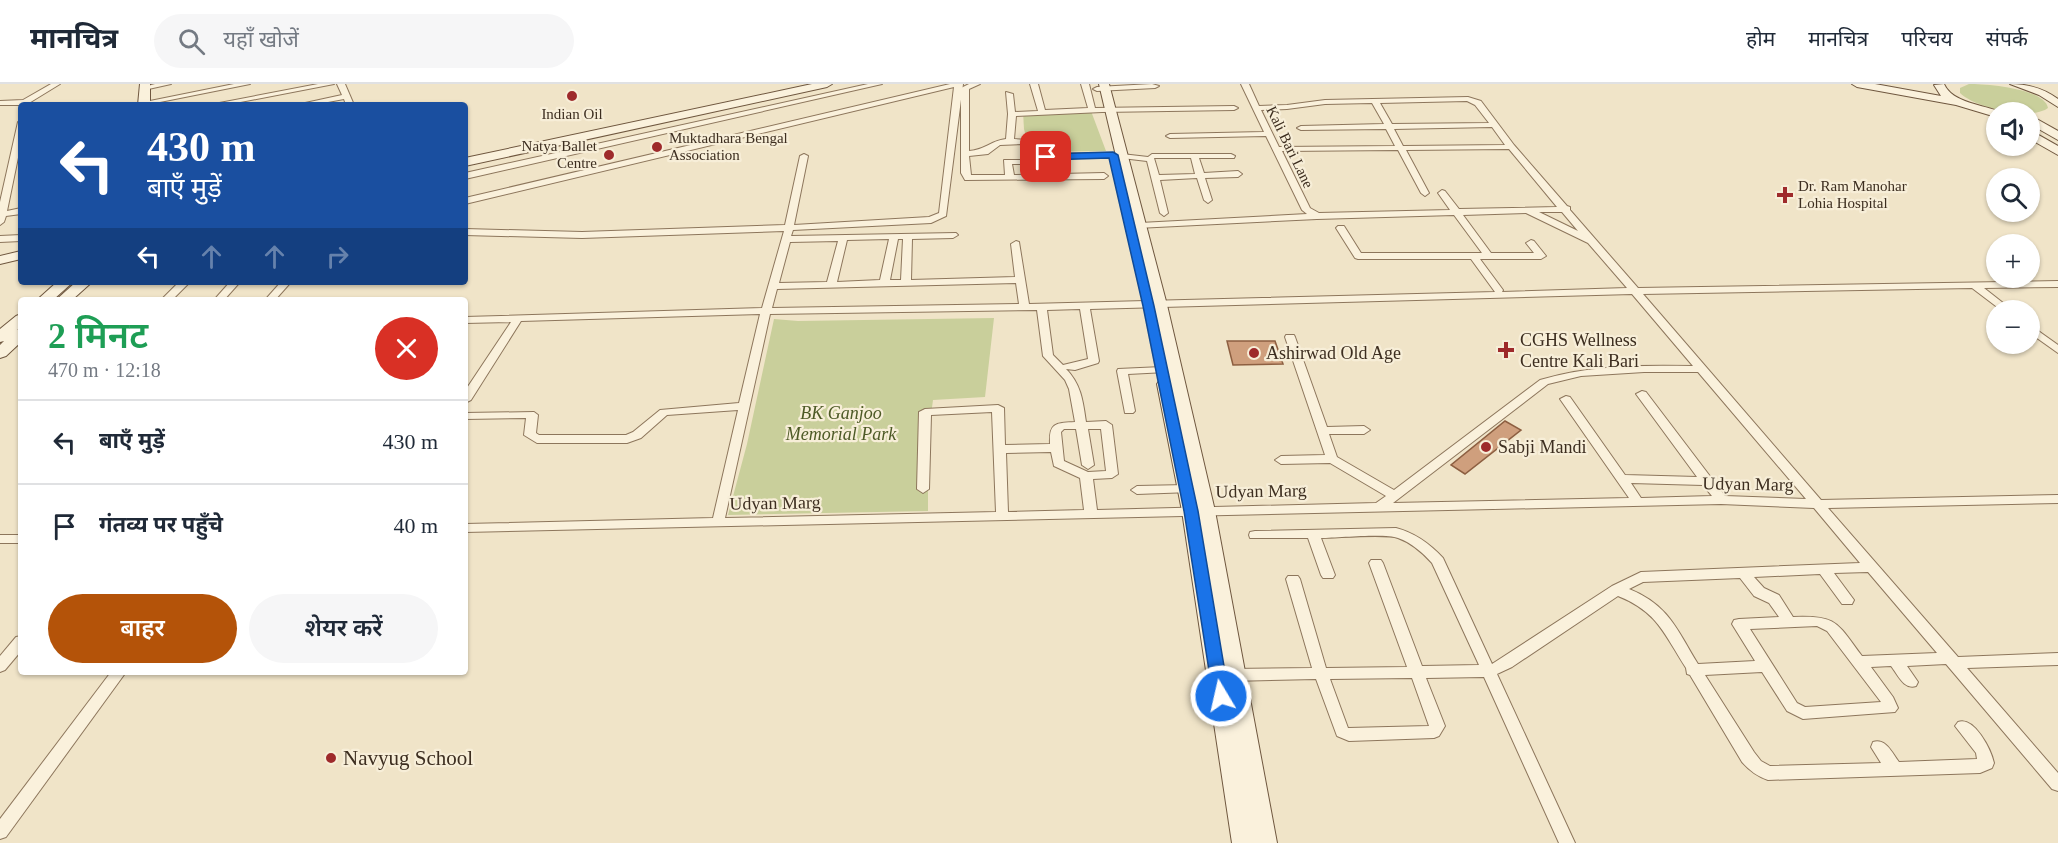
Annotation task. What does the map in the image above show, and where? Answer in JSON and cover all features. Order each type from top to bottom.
[{"type":"street","points":[[27,102],[56,84]]},
{"type":"street","points":[[144,102],[145,86],[167,84]]},
{"type":"street","points":[[153,102],[231,85],[246,84]]},
{"type":"street","points":[[238,102],[330,84]]},
{"type":"street","points":[[341,84],[349,102]]},
{"type":"street","points":[[468,156],[800,84]]},
{"type":"street","points":[[468,161],[827,84]]},
{"type":"street","points":[[842,84],[871,105]]},
{"type":"street","points":[[468,175],[878,84]]},
{"type":"street","points":[[468,200],[693,145],[959,84],[944,214],[931,220],[788,234]]},
{"type":"street","points":[[976,84],[965,88],[965,173],[968,178],[1104,176]]},
{"type":"street","points":[[1034,84],[1042,112]]},
{"type":"street","name":"Kali Bari Lane","points":[[1245,84],[1306,210],[1317,216]]},
{"type":"street","points":[[1857,84],[1958,102],[1986,111]]},
{"type":"street","points":[[1888,84],[1940,85],[1941,91],[1958,102]]},
{"type":"street","points":[[2015,84],[2043,93],[2058,104]]},
{"type":"street","points":[[2043,93],[2058,84]]},
{"type":"street","points":[[231,85],[233,102]]},
{"type":"street","points":[[1198,511],[1186,489],[1140,226],[1102,110],[1098,86],[1234,108]]},
{"type":"street","points":[[1009,94],[1012,114],[1010,142]]},
{"type":"street","points":[[1012,114],[1102,110],[1159,95]]},
{"type":"street","points":[[1257,108],[1325,102],[1468,99],[1478,103],[1511,147],[1567,209],[2058,784]]},
{"type":"street","points":[[1375,101],[1425,193]]},
{"type":"street","points":[[0,103],[18,103]]},
{"type":"street","points":[[2040,120],[2058,119]]},
{"type":"street","points":[[1301,128],[1494,124]]},
{"type":"street","points":[[2040,126],[2058,136]]},
{"type":"street","points":[[678,128],[693,145]]},
{"type":"street","points":[[18,134],[4,187],[1,218],[18,212]]},
{"type":"street","points":[[1170,136],[1269,134]]},
{"type":"street","points":[[1200,136],[1206,156]]},
{"type":"street","points":[[2040,140],[2058,151]]},
{"type":"street","points":[[965,154],[985,153],[990,145],[1025,142],[1029,162],[1007,162],[1010,178]]},
{"type":"street","points":[[1277,149],[1511,147]]},
{"type":"street","points":[[1118,155],[1154,305]]},
{"type":"street","points":[[1028,157],[1118,155],[1151,160],[1164,213]]},
{"type":"street","points":[[718,522],[766,311],[788,234],[804,156]]},
{"type":"street","points":[[1152,156],[1231,156]]},
{"type":"street","points":[[1194,156],[1208,200]]},
{"type":"street","points":[[1155,178],[1238,174]]},
{"type":"street","points":[[1442,193],[1488,255]]},
{"type":"street","points":[[1140,226],[1317,216],[1567,209]]},
{"type":"street","points":[[1527,210],[1596,243]]},
{"type":"street","points":[[1341,228],[1358,256],[1541,255],[1531,243]]},
{"type":"street","points":[[468,232],[582,236],[788,234],[843,238],[952,235]]},
{"type":"street","points":[[906,283],[908,236]]},
{"type":"street","points":[[884,284],[894,237]]},
{"type":"street","points":[[0,239],[18,238]]},
{"type":"street","points":[[831,285],[843,238]]},
{"type":"street","points":[[1016,244],[1024,307]]},
{"type":"street","points":[[1473,255],[1498,290]]},
{"type":"street","points":[[0,260],[18,256]]},
{"type":"street","points":[[0,269],[18,265]]},
{"type":"street","points":[[773,286],[1021,280]]},
{"type":"street","points":[[468,320],[766,311],[1085,307],[1637,291],[2058,284]]},
{"type":"street","points":[[48,297],[62,285]]},
{"type":"street","points":[[67,297],[81,285]]},
{"type":"street","points":[[169,297],[181,285]]},
{"type":"street","points":[[222,297],[232,285]]},
{"type":"street","points":[[273,297],[283,285]]},
{"type":"street","points":[[1975,286],[1994,300]]},
{"type":"street","points":[[1042,307],[1048,356],[1070,379],[1075,389],[1091,513]]},
{"type":"street","points":[[1068,366],[1075,367],[1094,361],[1085,307]]},
{"type":"street","points":[[468,395],[518,318]]},
{"type":"street","points":[[0,337],[18,322]]},
{"type":"street","points":[[1290,336],[1332,459]]},
{"type":"street","points":[[2040,336],[2058,350]]},
{"type":"street","points":[[0,353],[18,337]]},
{"type":"street","points":[[1380,507],[1544,382],[1557,377],[1601,372],[1704,369]]},
{"type":"street","points":[[1129,411],[1122,371],[1167,376]]},
{"type":"street","points":[[1167,376],[1198,511],[1226,675],[1264,843]]},
{"type":"street","points":[[1642,394],[1721,500]]},
{"type":"street","points":[[1566,399],[1638,502]]},
{"type":"street","points":[[468,416],[530,414],[532,415],[530,435],[537,439],[627,439],[637,435],[664,412],[743,406]]},
{"type":"street","points":[[923,489],[925,412],[998,408],[1002,515]]},
{"type":"street","points":[[1106,425],[1112,474],[1058,463],[1056,447],[1055,431],[1061,426],[1106,425]]},
{"type":"street","points":[[1323,431],[1364,430]]},
{"type":"street","points":[[1000,449],[1056,447]]},
{"type":"street","points":[[1281,460],[1332,459],[1394,496]]},
{"type":"street","points":[[1622,479],[1707,481]]},
{"type":"street","points":[[1137,490],[1186,489]]},
{"type":"street","name":"Udyan Marg","points":[[468,528],[1721,500],[1818,504],[2058,499]]},
{"type":"street","points":[[1255,535],[1396,532],[1411,538],[1427,549],[1438,561],[1567,843]]},
{"type":"street","points":[[1313,534],[1328,575]]},
{"type":"street","points":[[0,539],[18,539]]},
{"type":"street","points":[[1293,579],[1339,728],[1345,734],[1431,733],[1437,726],[1376,563]]},
{"type":"street","points":[[1226,675],[1490,671],[1507,663],[1617,590],[1641,577],[1873,567]]},
{"type":"street","points":[[1823,569],[1847,600]]},
{"type":"street","points":[[1743,572],[1760,592],[1774,598],[1789,622]]},
{"type":"street","points":[[1617,590],[1640,599],[1659,613],[1748,758],[1768,773],[1980,766],[1986,763],[1983,750],[1963,726]]},
{"type":"street","points":[[1789,622],[1827,624],[1832,627],[1859,662],[1890,708],[1803,713],[1792,707],[1739,624],[1789,622]]},
{"type":"street","points":[[0,666],[18,645]]},
{"type":"street","points":[[1859,662],[2058,659]]},
{"type":"street","points":[[1894,660],[1911,682]]},
{"type":"street","points":[[1692,670],[1766,666]]},
{"type":"street","points":[[0,832],[117,675]]},
{"type":"street","points":[[1226,675],[1245,843]]},
{"type":"street","points":[[1879,747],[1895,768]]},
{"type":"green space","points":[[1969,84],[2013,88],[2036,96],[2044,101],[2048,108],[2040,112],[2040,102],[1986,102],[1986,107],[1960,93],[1960,88]]},
{"type":"green space","points":[[1091,111],[1106,151],[1030,152],[1024,129],[1023,112]]},
{"type":"green space","name":"BK Ganjoo Memorial Park","points":[[994,318],[985,397],[933,400],[928,437],[928,511],[728,515],[747,444],[774,319],[798,321]]},
{"type":"building","name":"Ashirwad Old Age","points":[[1227,341],[1275,341],[1283,364],[1233,365]]},
{"type":"building","name":"Sabji Mandi","points":[[1505,421],[1521,430],[1465,474],[1451,465]]},
{"type":"place","name":"Indian Oil","points":[[572,96]]},
{"type":"place","name":"Muktadhara Bengal Association","points":[[657,147]]},
{"type":"place","name":"Natya Ballet Centre","points":[[609,155]]},
{"type":"place","name":"Dr. Ram Manohar Lohia Hospital","points":[[1785,195]]},
{"type":"place","name":"CGHS Wellness Centre Kali Bari","points":[[1506,350]]},
{"type":"place","name":"Ashirwad Old Age","points":[[1254,353]]},
{"type":"place","name":"Sabji Mandi","points":[[1486,447]]},
{"type":"place","name":"Navyug School","points":[[331,758]]},
{"type":"route","points":[[1046,157],[1113,155],[1148,306],[1191,511],[1221,696]]}]
